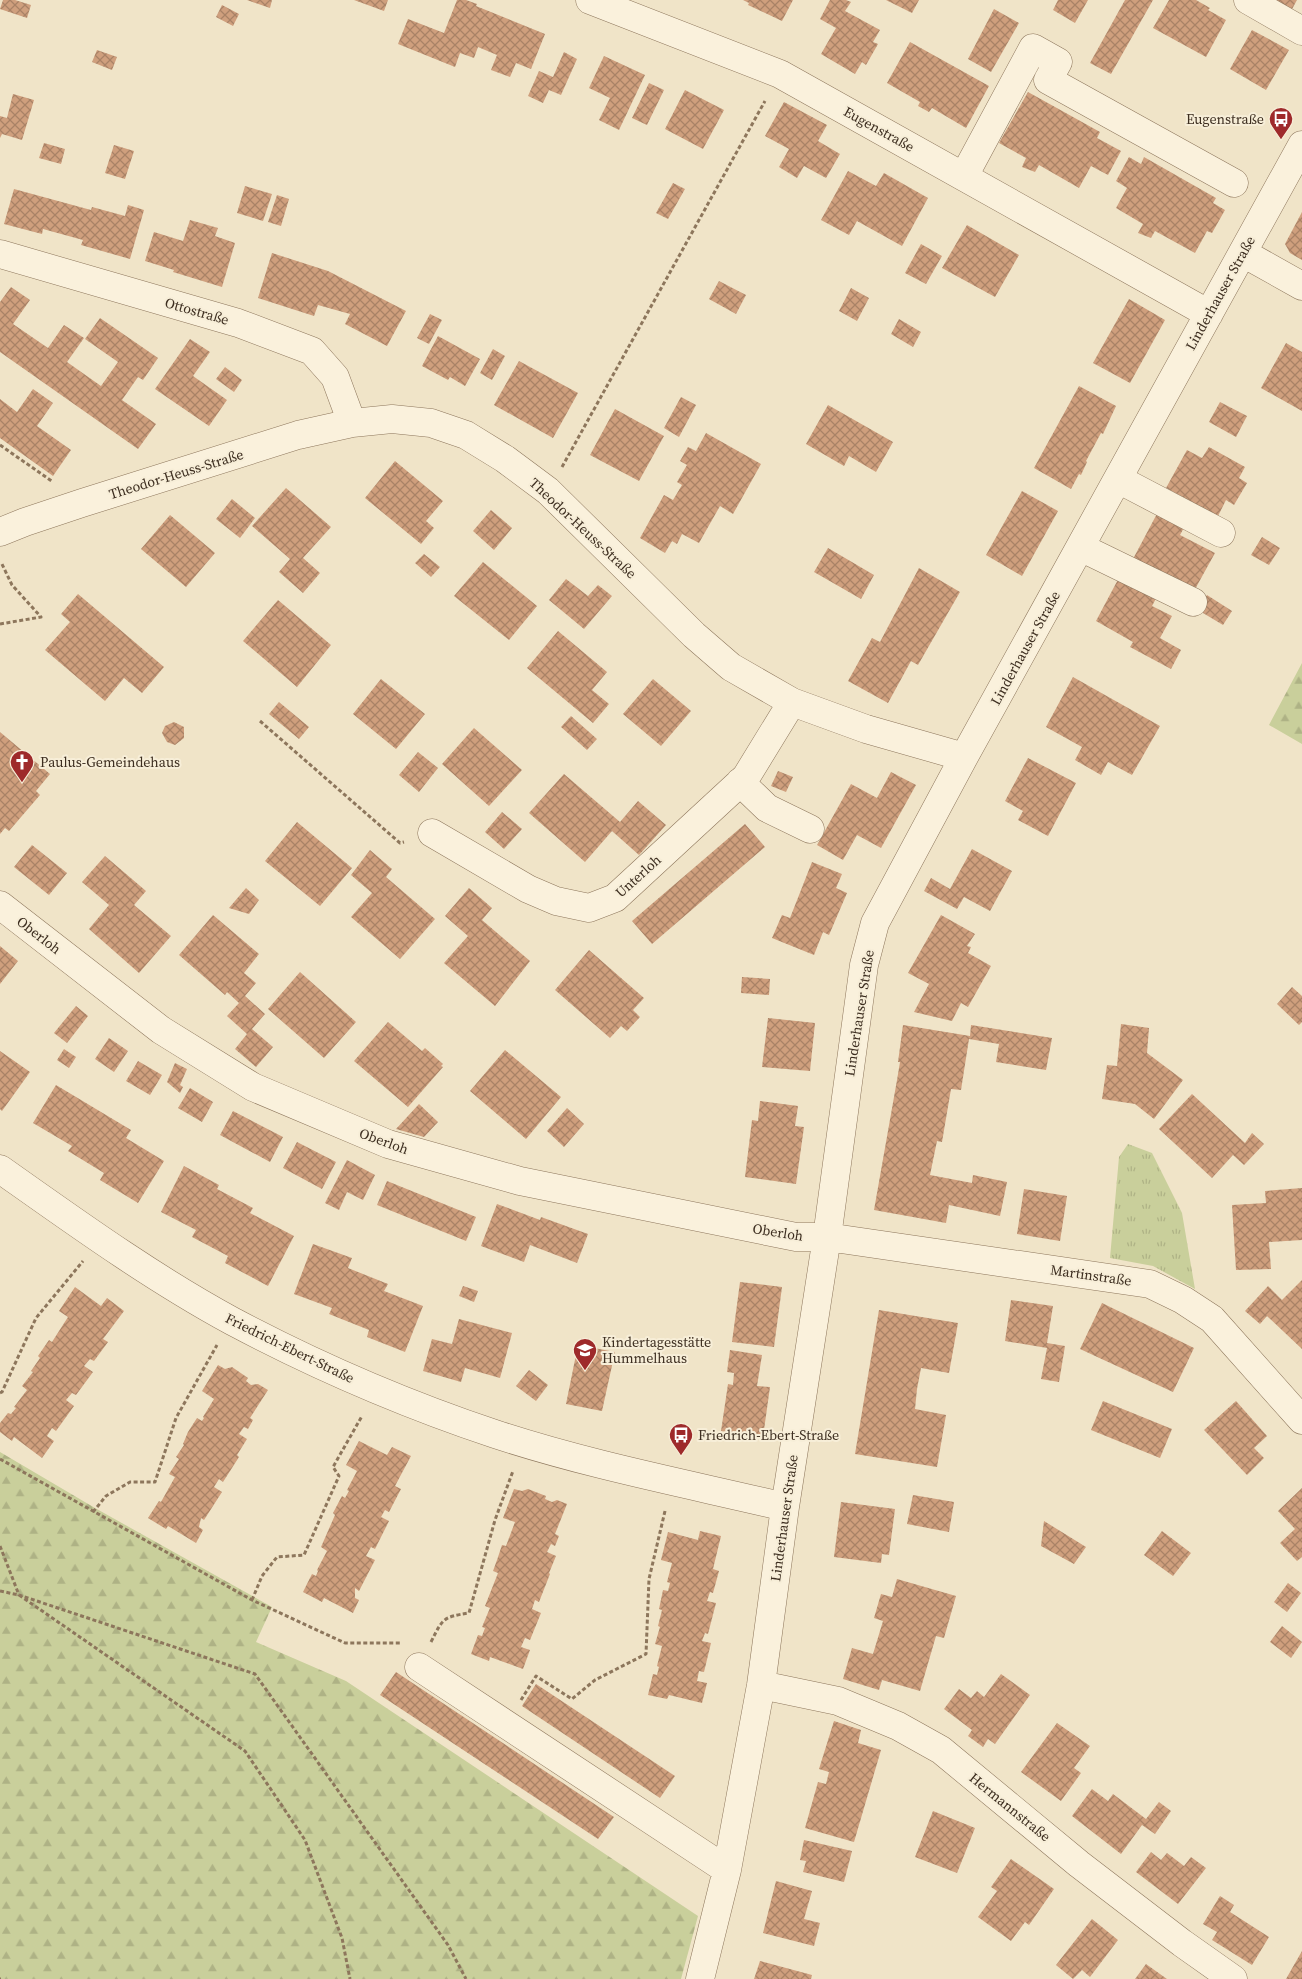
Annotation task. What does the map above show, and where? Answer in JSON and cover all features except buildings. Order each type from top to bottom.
[{"type":"street","name":"Eugenstraße","points":[[590,0],[780,74],[1209,314]]},
{"type":"street","points":[[1248,0],[1302,31]]},
{"type":"street","points":[[964,176],[1033,48],[1058,62],[1048,80],[1234,183]]},
{"type":"street","name":"Linderhauser Straße","points":[[700,1979],[727,1870],[761,1685],[785,1507],[827,1237],[864,964],[875,923],[964,757],[1302,145]]},
{"type":"street","points":[[1243,252],[1302,286]]},
{"type":"street","name":"Ottostraße","points":[[0,254],[238,323],[312,351],[335,377],[352,423]]},
{"type":"street","name":"Theodor-Heuss-Straße","points":[[0,532],[82,503],[298,436],[352,423],[392,419],[431,423],[466,435],[505,459],[548,491],[694,635],[731,667],[792,702],[866,729],[964,757]]},
{"type":"street","points":[[1118,479],[1221,533]]},
{"type":"street","points":[[1080,547],[1193,602]]},
{"type":"street","name":"Unterloh","points":[[432,833],[528,889],[556,901],[589,908],[615,898],[746,777],[792,702]]},
{"type":"street","points":[[740,782],[767,808],[810,829]]},
{"type":"street","name":"Oberloh","points":[[0,905],[160,1030],[253,1087],[388,1144],[520,1180],[796,1237],[827,1237]]},
{"type":"street","name":"Friedrich-Ebert-Straße","points":[[0,1169],[101,1240],[231,1320],[377,1388],[440,1414],[523,1442],[785,1507]]},
{"type":"street","name":"Martinstraße","points":[[827,1237],[1150,1284],[1184,1300],[1212,1318],[1302,1420]]},
{"type":"street","points":[[419,1666],[727,1870]]},
{"type":"street","name":"Hermannstraße","points":[[761,1685],[838,1701],[898,1726],[941,1750],[1079,1864],[1182,1943],[1233,1979]]},
{"type":"path","points":[[548,491],[780,74]]},
{"type":"path","points":[[0,445],[82,503]]},
{"type":"path","points":[[0,560],[12,585],[40,617],[0,624]]},
{"type":"path","points":[[260,721],[400,843],[432,833]]},
{"type":"path","points":[[0,1393],[36,1318],[101,1240]]},
{"type":"path","points":[[94,1512],[106,1496],[130,1482],[155,1482],[176,1418],[231,1320]]},
{"type":"path","points":[[252,1600],[262,1576],[278,1557],[304,1555],[339,1476],[333,1467],[377,1388]]},
{"type":"path","points":[[0,1459],[252,1600],[345,1643],[401,1643],[419,1666],[440,1624],[449,1617],[469,1613],[495,1520],[523,1442]]},
{"type":"path","points":[[507,1724],[536,1676],[572,1699],[596,1680],[646,1654],[649,1579],[672,1480]]},
{"type":"path","points":[[0,1546],[19,1595],[246,1752],[305,1840],[342,1938],[350,1979]]},
{"type":"path","points":[[0,1590],[255,1674],[448,1945],[466,1979]]},
{"type":"green space","points":[[1302,663],[1302,744],[1269,725]]},
{"type":"green space","points":[[1128,1144],[1152,1153],[1182,1213],[1195,1289],[1153,1266],[1110,1258],[1119,1157]]},
{"type":"green space","points":[[0,1452],[95,1508],[272,1607],[256,1642],[346,1681],[698,1916],[681,1979],[0,1979]]},
{"type":"place","name":"Eugenstraße","points":[[1281,140]]},
{"type":"place","name":"Paulus-Gemeindehaus","points":[[22,783]]},
{"type":"place","name":"Kindertagesstätte Hummelhaus","points":[[585,1371]]},
{"type":"place","name":"Friedrich-Ebert-Straße","points":[[681,1456]]}]
